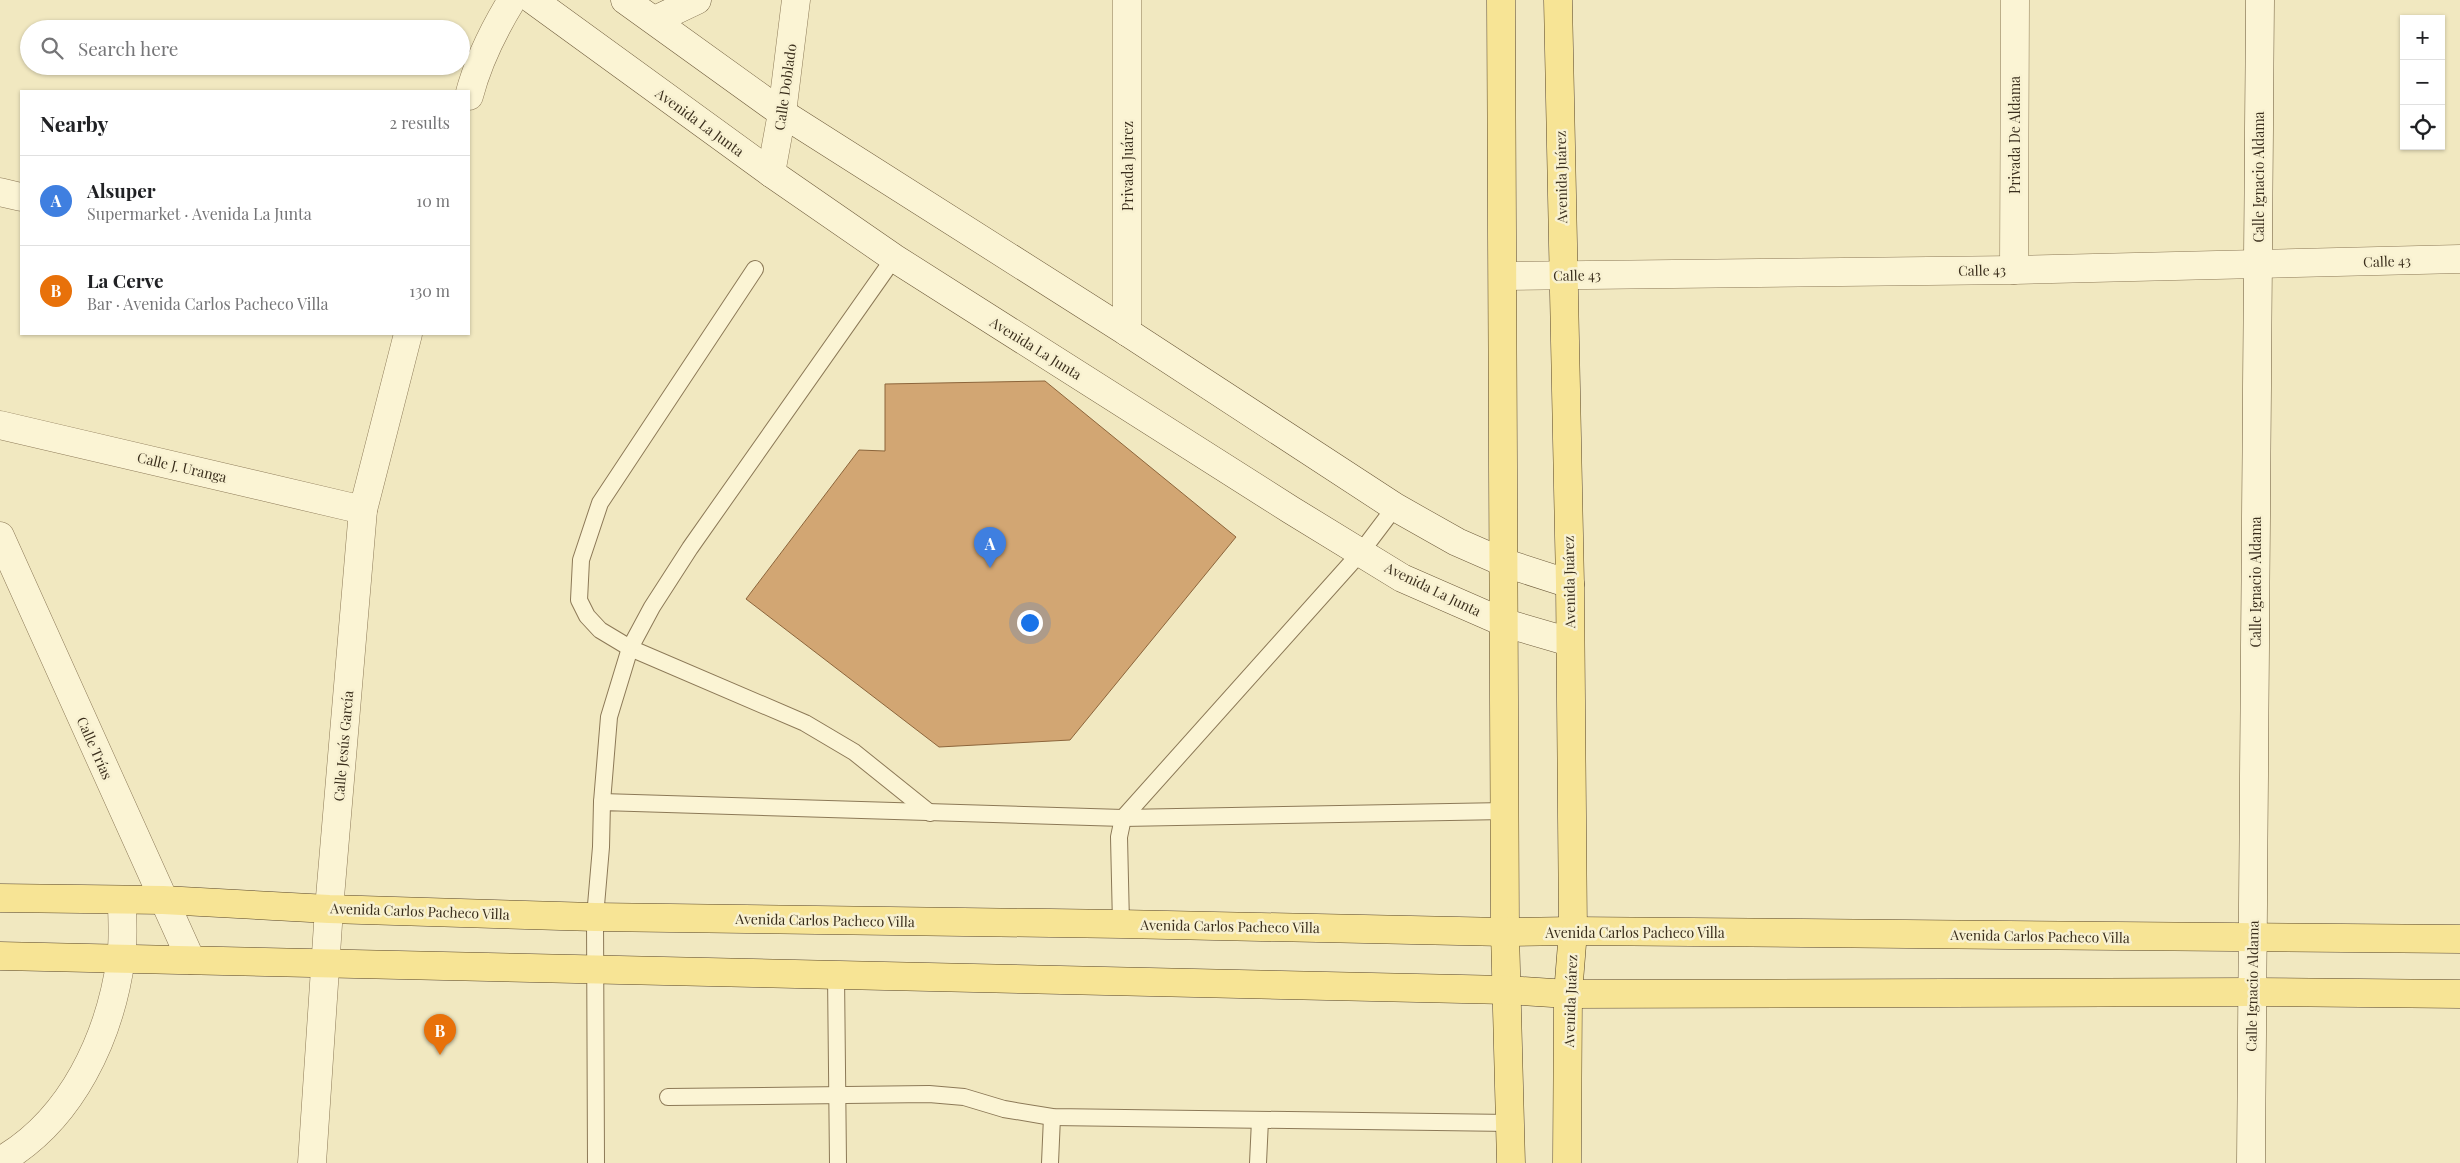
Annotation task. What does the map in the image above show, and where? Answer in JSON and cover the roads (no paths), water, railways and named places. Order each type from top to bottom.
[{"type":"main road","points":[[1501,0],[1505,564],[1505,932],[1511,1163]]},
{"type":"main road","name":"Avenida Juárez","points":[[1558,0],[1570,584],[1573,931],[1568,994],[1566,1163]]},
{"type":"main road","name":"Avenida Carlos Pacheco Villa","points":[[0,898],[163,900],[595,917],[1120,924],[1505,932],[2460,939]]},
{"type":"main road","points":[[0,956],[121,957],[1506,990],[1568,994],[2252,992],[2460,994]]},
{"type":"street","points":[[470,92],[474,75],[491,35],[512,0]]},
{"type":"street","name":"Avenida La Junta","points":[[532,0],[771,173],[894,258],[1402,578],[1505,623],[1570,642]]},
{"type":"street","points":[[625,0],[782,113],[1126,332],[1395,507],[1457,542],[1505,564],[1570,584]]},
{"type":"street","points":[[654,20],[697,0]]},
{"type":"street","name":"Calle Doblado","points":[[771,173],[782,113],[796,0]]},
{"type":"street","name":"Privada Juárez","points":[[1126,332],[1127,0]]},
{"type":"street","name":"Privada De Aldama","points":[[2014,270],[2015,0]]},
{"type":"street","name":"Calle Ignacio Aldama","points":[[2251,1163],[2260,0]]},
{"type":"street","points":[[0,192],[20,197]]},
{"type":"street","name":"Calle 43","points":[[1503,276],[2014,270],[2258,265],[2460,258]]},
{"type":"street","name":"Calle Jesús García","points":[[312,1163],[327,963],[329,908],[363,510],[408,335]]},
{"type":"street","name":"Calle J. Uranga","points":[[0,424],[363,510]]},
{"type":"street","name":"Calle Trías","points":[[0,536],[163,900],[192,960]]},
{"type":"street","points":[[0,1161],[30,1141],[50,1121],[87,1068],[107,1019],[121,957],[122,900]]},
{"type":"lane","points":[[596,1163],[595,917],[601,848],[602,802],[609,717],[630,648],[652,607],[690,548],[894,258]]},
{"type":"lane","points":[[755,269],[600,503],[582,560],[578,600],[587,616],[600,630],[630,648],[805,723],[854,752],[930,813]]},
{"type":"lane","points":[[1120,924],[1119,836],[1123,818],[1361,552],[1395,507]]},
{"type":"lane","points":[[602,802],[1123,818],[1505,811]]},
{"type":"lane","points":[[836,974],[838,1163]]},
{"type":"lane","points":[[668,1096],[929,1094],[964,1097],[1004,1110],[1052,1117],[1510,1123]]},
{"type":"lane","points":[[1050,1163],[1052,1117]]},
{"type":"lane","points":[[1258,1163],[1260,1120]]},
{"type":"place","name":"Alsuper","points":[[990,568]]},
{"type":"place","name":"La Cerve","points":[[440,1055]]}]
